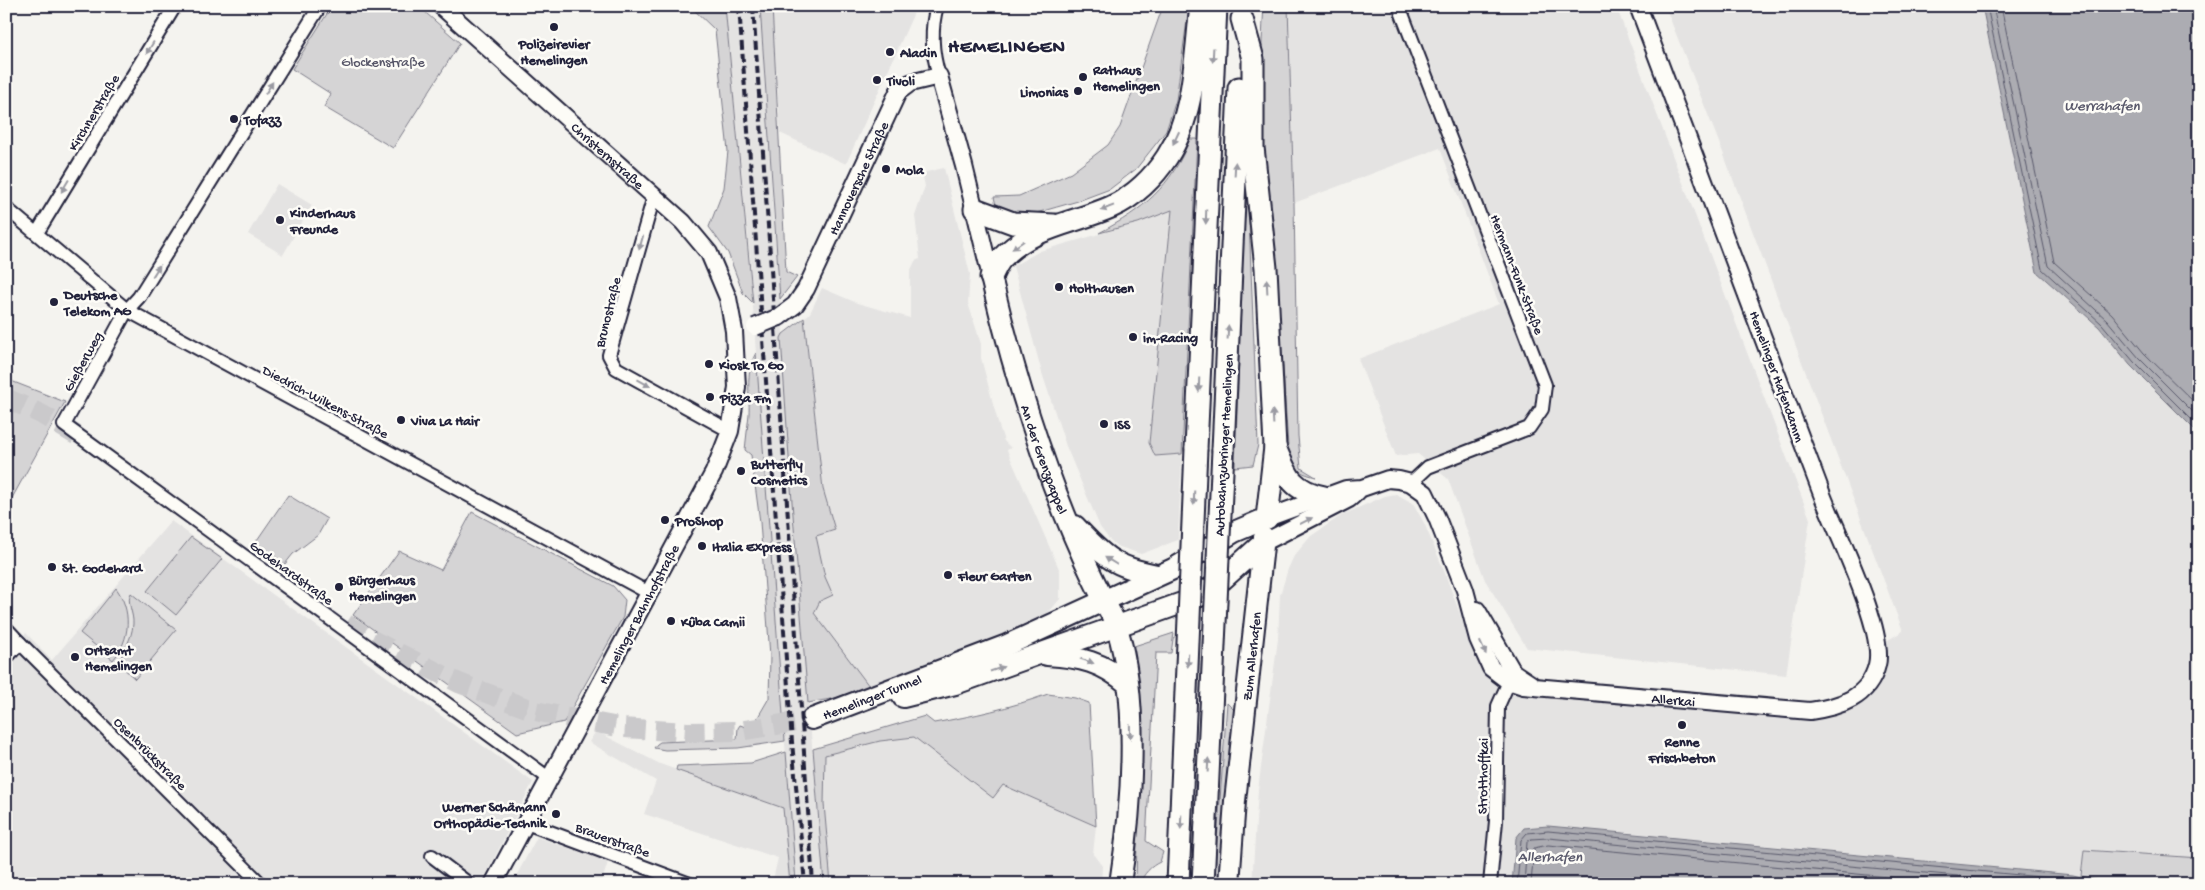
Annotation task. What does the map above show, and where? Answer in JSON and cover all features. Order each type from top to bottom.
[{"type":"highway","points":[[991,278],[1001,259],[1020,243],[1057,226],[1113,207],[1148,182],[1168,156],[1182,125],[1190,92],[1201,6]]},
{"type":"highway","name":"Autobahnzubringer Hemelingen","points":[[1178,884],[1216,6]]},
{"type":"highway","points":[[1242,12],[1253,60],[1252,147],[1266,268],[1275,447],[1267,518]]},
{"type":"highway","name":"Autobahnzubringer Hemelingen","points":[[1203,884],[1242,12]]},
{"type":"highway","points":[[975,209],[1013,223],[1057,226]]},
{"type":"highway","points":[[1275,447],[1284,468],[1296,486],[1308,493],[1324,497]]},
{"type":"main road","name":"An der Grenzpappel","points":[[991,278],[1003,330],[1023,397],[1065,515],[1117,627],[1128,684],[1131,733],[1126,842],[1120,884]]},
{"type":"main road","points":[[1065,515],[1101,554],[1114,563],[1132,571],[1157,575]]},
{"type":"main road","points":[[1263,543],[1267,518]]},
{"type":"main road","name":"Hemelinger Tunnel","points":[[1263,543],[1222,580],[1196,598],[955,684],[812,719],[1007,645],[1103,599],[1173,569],[1234,532],[1267,518]]},
{"type":"main road","name":"Zum Allerhafen","points":[[1229,884],[1237,783],[1263,543]]},
{"type":"main road","points":[[1040,654],[1077,657],[1102,665],[1128,684]]},
{"type":"street","name":"Kirchnerstraße","points":[[37,233],[175,6]]},
{"type":"street","points":[[128,310],[139,297],[320,6]]},
{"type":"street","name":"Christernstraße","points":[[441,6],[683,222],[709,253],[728,298],[734,331]]},
{"type":"street","points":[[937,6],[932,33],[934,59],[939,76]]},
{"type":"street","name":"Hermann-Funk-Straße","points":[[1399,6],[1545,386],[1542,409],[1529,428],[1428,467],[1410,483]]},
{"type":"street","name":"Hemelinger Hafendamm","points":[[1638,6],[1868,610],[1879,645],[1877,666],[1870,682],[1860,694],[1846,703],[1830,709],[1810,711]]},
{"type":"street","name":"An der Grenzpappel","points":[[939,76],[975,209],[991,278]]},
{"type":"street","name":"Hannoversche Straße","points":[[734,331],[755,327],[779,317],[795,305],[806,289],[898,92],[910,84],[939,76]]},
{"type":"street","name":"Brunostraße","points":[[654,196],[609,355],[616,368],[730,431]]},
{"type":"street","name":"Diedrich-Wilkens-Straße","points":[[6,208],[128,310],[650,593]]},
{"type":"street","name":"Gießerweg","points":[[64,425],[128,310]]},
{"type":"street","name":"Hemelinger Bahnhofstraße","points":[[493,884],[714,472],[730,431],[737,387],[734,331]]},
{"type":"street","name":"Godehardstraße","points":[[64,425],[550,779]]},
{"type":"street","points":[[1267,518],[1346,489],[1362,488],[1388,480],[1410,483],[1425,493],[1437,518],[1465,590],[1510,677]]},
{"type":"street","points":[[1263,543],[1349,499],[1362,488]]},
{"type":"street","name":"Osenbrückstraße","points":[[6,628],[261,884]]},
{"type":"street","points":[[6,658],[20,643]]},
{"type":"street","name":"Allerkai","points":[[1510,677],[1537,688],[1810,711]]},
{"type":"street","name":"Strotthoffkai","points":[[1490,884],[1496,821],[1498,706],[1510,677]]},
{"type":"street","name":"Brauerstraße","points":[[526,823],[690,884]]},
{"type":"street","name":"An der Grenzpappel","points":[[1126,842],[1129,884]]},
{"type":"street","points":[[432,856],[469,884]]},
{"type":"shaded area","points":[[725,6],[760,6],[773,214],[787,380],[816,536],[835,530],[823,489],[804,318],[810,313],[822,288],[857,303],[910,318],[910,272],[915,261],[920,259],[915,216],[925,186],[922,173],[944,168],[970,274],[968,303],[981,344],[981,358],[999,426],[1004,441],[1011,448],[1007,450],[1060,571],[1060,599],[1048,613],[1008,634],[888,681],[869,686],[799,594],[824,884],[796,884],[763,464],[750,260]]},
{"type":"shaded area","points":[[772,6],[917,6],[846,164],[780,133]]},
{"type":"shaded area","points":[[1288,6],[1616,6],[1810,519],[1786,675],[1527,648],[1485,580],[1448,479],[1418,454],[1396,456],[1358,359],[1499,304],[1440,148],[1294,203]]},
{"type":"shaded area","points":[[1665,6],[1982,6],[2037,272],[2099,327],[2130,365],[2199,434],[2199,858],[2084,850],[2081,876],[1514,855],[1512,884],[1252,884],[1258,790],[1278,639],[1280,595],[1288,569],[1294,556],[1311,536],[1342,515],[1385,496],[1396,494],[1413,503],[1424,523],[1443,568],[1473,649],[1486,641],[1505,677],[1811,713],[1852,704],[1883,643],[1903,631],[1722,150]]},
{"type":"shaded area","name":"Kinderhaus Freunde","points":[[277,184],[312,205],[283,255],[248,234]]},
{"type":"shaded area","points":[[1172,210],[1149,443],[1155,456],[1182,454],[1178,540],[1141,554],[1117,546],[1100,527],[1066,446],[1042,373],[1013,266],[1040,251],[1138,223]]},
{"type":"shaded area","points":[[171,521],[533,782],[481,884],[6,884],[6,654],[26,633],[52,660]]},
{"type":"shaded area","points":[[596,731],[660,764],[783,808],[790,884],[772,884],[778,858],[644,814],[656,781],[589,742]]},
{"type":"shaded area","points":[[914,737],[993,797],[1003,785],[1096,826],[1093,854],[1102,866],[1101,884],[831,884],[824,804],[825,755],[880,741]]},
{"type":"shaded area","points":[[537,837],[608,862],[601,884],[512,884]]},
{"type":"green space","name":"Glockenstraße","points":[[332,6],[418,6],[460,43],[393,148],[324,107],[331,94],[292,69]]},
{"type":"green space","points":[[690,6],[725,6],[753,303],[743,293],[728,253],[709,227],[724,188],[728,151],[715,30]]},
{"type":"green space","points":[[760,6],[772,6],[786,272],[797,277],[780,299]]},
{"type":"green space","points":[[1163,6],[1189,6],[1176,100],[1166,131],[1136,169],[1110,189],[1078,201],[1022,217],[997,209],[994,197],[1019,196],[1071,173],[1108,145],[1120,127]]},
{"type":"green space","points":[[1264,6],[1288,6],[1298,436],[1301,468],[1316,477],[1299,471],[1296,468],[1288,447],[1280,331],[1264,160],[1261,83]]},
{"type":"green space","points":[[1190,139],[1197,139],[1182,454],[1155,456],[1149,443],[1172,210],[1138,223],[1099,233],[1130,215],[1165,184],[1174,171]]},
{"type":"green space","points":[[1245,195],[1248,195],[1258,445],[1253,465],[1235,467]]},
{"type":"green space","points":[[804,318],[823,489],[835,530],[816,536],[825,577],[833,595],[820,601],[814,613],[869,686],[836,698],[808,703],[781,338],[783,334]]},
{"type":"green space","points":[[756,353],[785,741],[738,748],[665,750],[654,748],[660,742],[737,739],[740,725],[751,729],[769,698],[770,656],[760,522],[751,455],[745,450],[749,414],[749,375]]},
{"type":"green space","points":[[6,379],[65,402],[6,509]]},
{"type":"green space","points":[[288,495],[327,519],[318,535],[293,554],[285,564],[255,543]]},
{"type":"green space","points":[[472,512],[613,586],[625,600],[623,617],[564,722],[517,733],[353,615],[399,551],[441,570]]},
{"type":"green space","points":[[191,537],[222,559],[176,615],[147,591]]},
{"type":"green space","points":[[116,588],[125,606],[127,624],[123,643],[113,660],[80,633]]},
{"type":"green space","points":[[131,593],[176,630],[135,679],[119,664],[132,629],[133,620],[129,600]]},
{"type":"green space","points":[[1174,633],[1171,653],[1156,653],[1146,841],[1163,852],[1160,862],[1148,871],[1140,884],[1136,884],[1138,798],[1131,647]]},
{"type":"green space","points":[[1048,694],[1075,698],[1089,703],[1096,826],[1003,785],[993,798],[914,737],[880,741],[825,755],[824,804],[831,884],[824,884],[813,749],[925,716],[934,723],[991,711]]},
{"type":"green space","points":[[1227,703],[1235,711],[1222,884],[1214,884]]},
{"type":"green space","points":[[786,752],[796,884],[790,884],[783,808],[676,770],[677,766],[751,763]]},
{"type":"green space","points":[[2084,850],[2199,858],[2199,884],[2111,884],[2081,876]]},
{"type":"water","name":"Werrahafen","points":[[1982,6],[2199,6],[2199,434],[2130,365],[2099,327],[2037,272]]},
{"type":"water","name":"Allerhafen","points":[[1548,826],[2073,875],[2111,884],[1512,884],[1516,838],[1524,828]]},
{"type":"tunnel","points":[[6,398],[41,414],[81,438]]},
{"type":"tunnel","points":[[346,624],[366,637],[459,683],[535,711],[623,728],[687,732],[740,731],[812,719]]},
{"type":"railway","points":[[739,6],[792,742],[805,884]]},
{"type":"railway","points":[[753,6],[813,884]]},
{"type":"place","name":"Polizeirevier Hemelingen","points":[[554,27]]},
{"type":"place","name":"Aladin","points":[[890,52]]},
{"type":"place","name":"Rathaus Hemelingen","points":[[1083,77]]},
{"type":"place","name":"Tivoli","points":[[877,80]]},
{"type":"place","name":"Limonias","points":[[1078,91]]},
{"type":"place","name":"Tofazz","points":[[234,119]]},
{"type":"place","name":"Mola","points":[[886,169]]},
{"type":"place","name":"Kinderhaus Freunde","points":[[280,220]]},
{"type":"place","name":"Holthausen","points":[[1059,287]]},
{"type":"place","name":"Deutsche Telekom AG","points":[[54,302]]},
{"type":"place","name":"im-Racing","points":[[1133,337]]},
{"type":"place","name":"Kiosk To Go","points":[[709,364]]},
{"type":"place","name":"Pizza Fm","points":[[710,397]]},
{"type":"place","name":"Viva La Hair","points":[[401,420]]},
{"type":"place","name":"ISS","points":[[1104,424]]},
{"type":"place","name":"Butterfly Cosmetics","points":[[741,471]]},
{"type":"place","name":"ProShop","points":[[665,520]]},
{"type":"place","name":"Italia Express","points":[[702,546]]},
{"type":"place","name":"St. Godehard","points":[[52,567]]},
{"type":"place","name":"Fleur Garten","points":[[948,575]]},
{"type":"place","name":"Bürgerhaus Hemelingen","points":[[339,587]]},
{"type":"place","name":"Kûba Camii","points":[[671,621]]},
{"type":"place","name":"Ortsamt Hemelingen","points":[[75,657]]},
{"type":"place","name":"Renne Frischbeton","points":[[1682,725]]},
{"type":"place","name":"Werner Schämann Orthopädie-Technik","points":[[556,814]]},
{"type":"district","name":"HEMELINGEN","points":[[1007,45]]}]
